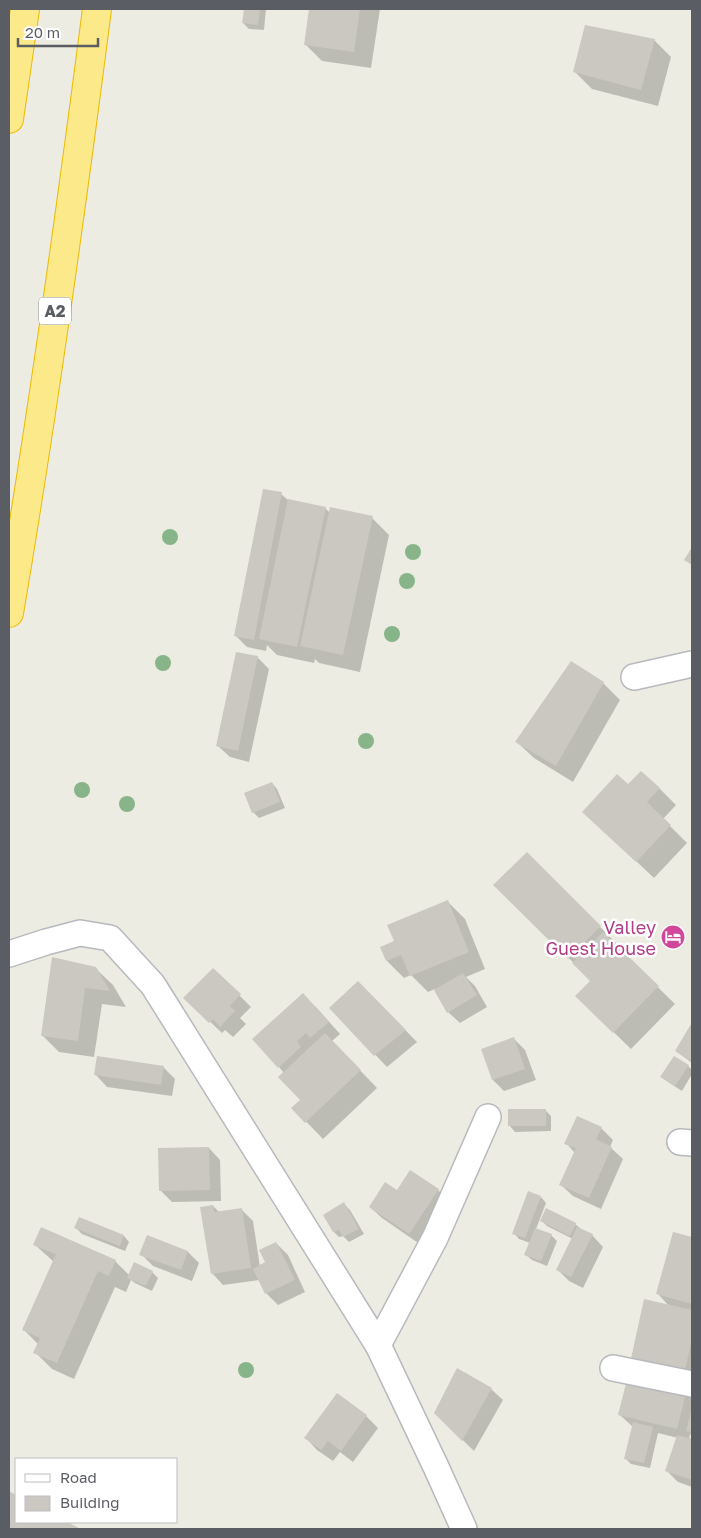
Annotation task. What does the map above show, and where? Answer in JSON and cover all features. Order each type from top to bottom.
[{"type":"highway","points":[[9,118],[25,9]]},
{"type":"highway","name":"A2","points":[[9,613],[72,201],[97,9]]},
{"type":"street","points":[[634,677],[692,664]]},
{"type":"street","points":[[9,954],[80,933],[110,938],[153,984],[378,1345],[464,1529]]},
{"type":"street","points":[[378,1345],[435,1238],[488,1117]]},
{"type":"street","points":[[613,1368],[692,1384]]},
{"type":"building","points":[[244,9],[260,9],[258,25],[242,23]]},
{"type":"building","points":[[309,9],[360,9],[354,52],[304,45]]},
{"type":"building","points":[[585,25],[655,39],[641,90],[573,72]]},
{"type":"building","points":[[263,489],[282,492],[254,640],[234,636]]},
{"type":"building","points":[[288,499],[326,507],[297,647],[259,639]]},
{"type":"building","points":[[330,507],[373,516],[343,655],[300,646]]},
{"type":"building","points":[[692,547],[692,565],[684,560]]},
{"type":"building","points":[[236,652],[258,656],[238,751],[216,746]]},
{"type":"building","points":[[571,661],[604,682],[556,766],[515,742]]},
{"type":"building","points":[[641,771],[660,788],[647,802],[671,825],[636,862],[582,812],[617,774],[628,784]]},
{"type":"building","points":[[272,782],[280,802],[252,813],[244,793]]},
{"type":"building","points":[[527,852],[601,926],[568,959],[493,885]]},
{"type":"building","points":[[448,900],[469,952],[410,976],[401,955],[386,961],[380,947],[394,941],[387,925]]},
{"type":"building","points":[[603,932],[659,986],[613,1033],[575,996],[590,981],[572,963]]},
{"type":"building","points":[[52,957],[96,967],[110,991],[85,988],[78,1041],[41,1036]]},
{"type":"building","points":[[213,968],[241,994],[230,1006],[235,1011],[220,1027],[213,1019],[209,1023],[183,998]]},
{"type":"building","points":[[463,973],[477,995],[447,1013],[434,990]]},
{"type":"building","points":[[358,981],[406,1030],[374,1056],[329,1008]]},
{"type":"building","points":[[303,993],[329,1022],[310,1038],[306,1033],[297,1041],[301,1047],[278,1068],[252,1039]]},
{"type":"building","points":[[692,1025],[691,1061],[675,1051]]},
{"type":"building","points":[[325,1033],[361,1070],[305,1123],[291,1108],[300,1100],[278,1077]]},
{"type":"building","points":[[514,1037],[525,1069],[492,1080],[481,1049]]},
{"type":"building","points":[[97,1056],[164,1066],[161,1085],[94,1075]]},
{"type":"building","points":[[674,1056],[689,1065],[675,1086],[660,1077]]},
{"type":"building","points":[[508,1109],[546,1109],[546,1126],[508,1126]]},
{"type":"building","points":[[577,1116],[602,1127],[596,1139],[612,1147],[589,1198],[559,1185],[576,1148],[564,1144]]},
{"type":"building","points":[[209,1147],[210,1190],[159,1191],[158,1148]]},
{"type":"building","points":[[410,1170],[439,1189],[409,1234],[369,1207],[385,1182],[397,1190]]},
{"type":"building","points":[[528,1191],[541,1196],[525,1238],[512,1234]]},
{"type":"building","points":[[344,1202],[359,1229],[343,1237],[339,1230],[333,1232],[323,1215]]},
{"type":"building","points":[[213,1205],[214,1212],[242,1208],[251,1268],[211,1274],[200,1207]]},
{"type":"building","points":[[546,1208],[576,1223],[570,1236],[540,1221]]},
{"type":"building","points":[[79,1217],[124,1235],[120,1246],[74,1228]]},
{"type":"building","points":[[41,1227],[116,1260],[109,1276],[98,1271],[57,1363],[33,1353],[40,1338],[22,1330],[56,1254],[33,1245]]},
{"type":"building","points":[[577,1227],[593,1234],[571,1277],[556,1270]]},
{"type":"building","points":[[535,1228],[552,1234],[541,1261],[524,1255]]},
{"type":"building","points":[[673,1232],[692,1237],[692,1304],[656,1294]]},
{"type":"building","points":[[147,1235],[188,1251],[181,1270],[139,1255]]},
{"type":"building","points":[[276,1242],[295,1280],[265,1294],[253,1269],[265,1262],[259,1250]]},
{"type":"building","points":[[134,1262],[153,1271],[146,1286],[127,1278]]},
{"type":"building","points":[[644,1299],[692,1310],[692,1338],[684,1375],[630,1363]]},
{"type":"building","points":[[457,1368],[492,1388],[462,1441],[434,1413]]},
{"type":"building","points":[[629,1372],[688,1386],[677,1429],[618,1415]]},
{"type":"building","points":[[337,1393],[367,1415],[341,1451],[328,1441],[321,1450],[304,1438]]},
{"type":"building","points":[[692,1408],[692,1432],[686,1431]]},
{"type":"building","points":[[633,1422],[653,1427],[644,1463],[624,1459]]},
{"type":"building","points":[[677,1435],[692,1439],[692,1480],[665,1471]]},
{"type":"building","points":[[9,1491],[15,1494],[15,1523],[69,1523],[81,1529],[9,1529]]},
{"type":"place","name":"Valley Guest House","points":[[673,937]]}]
